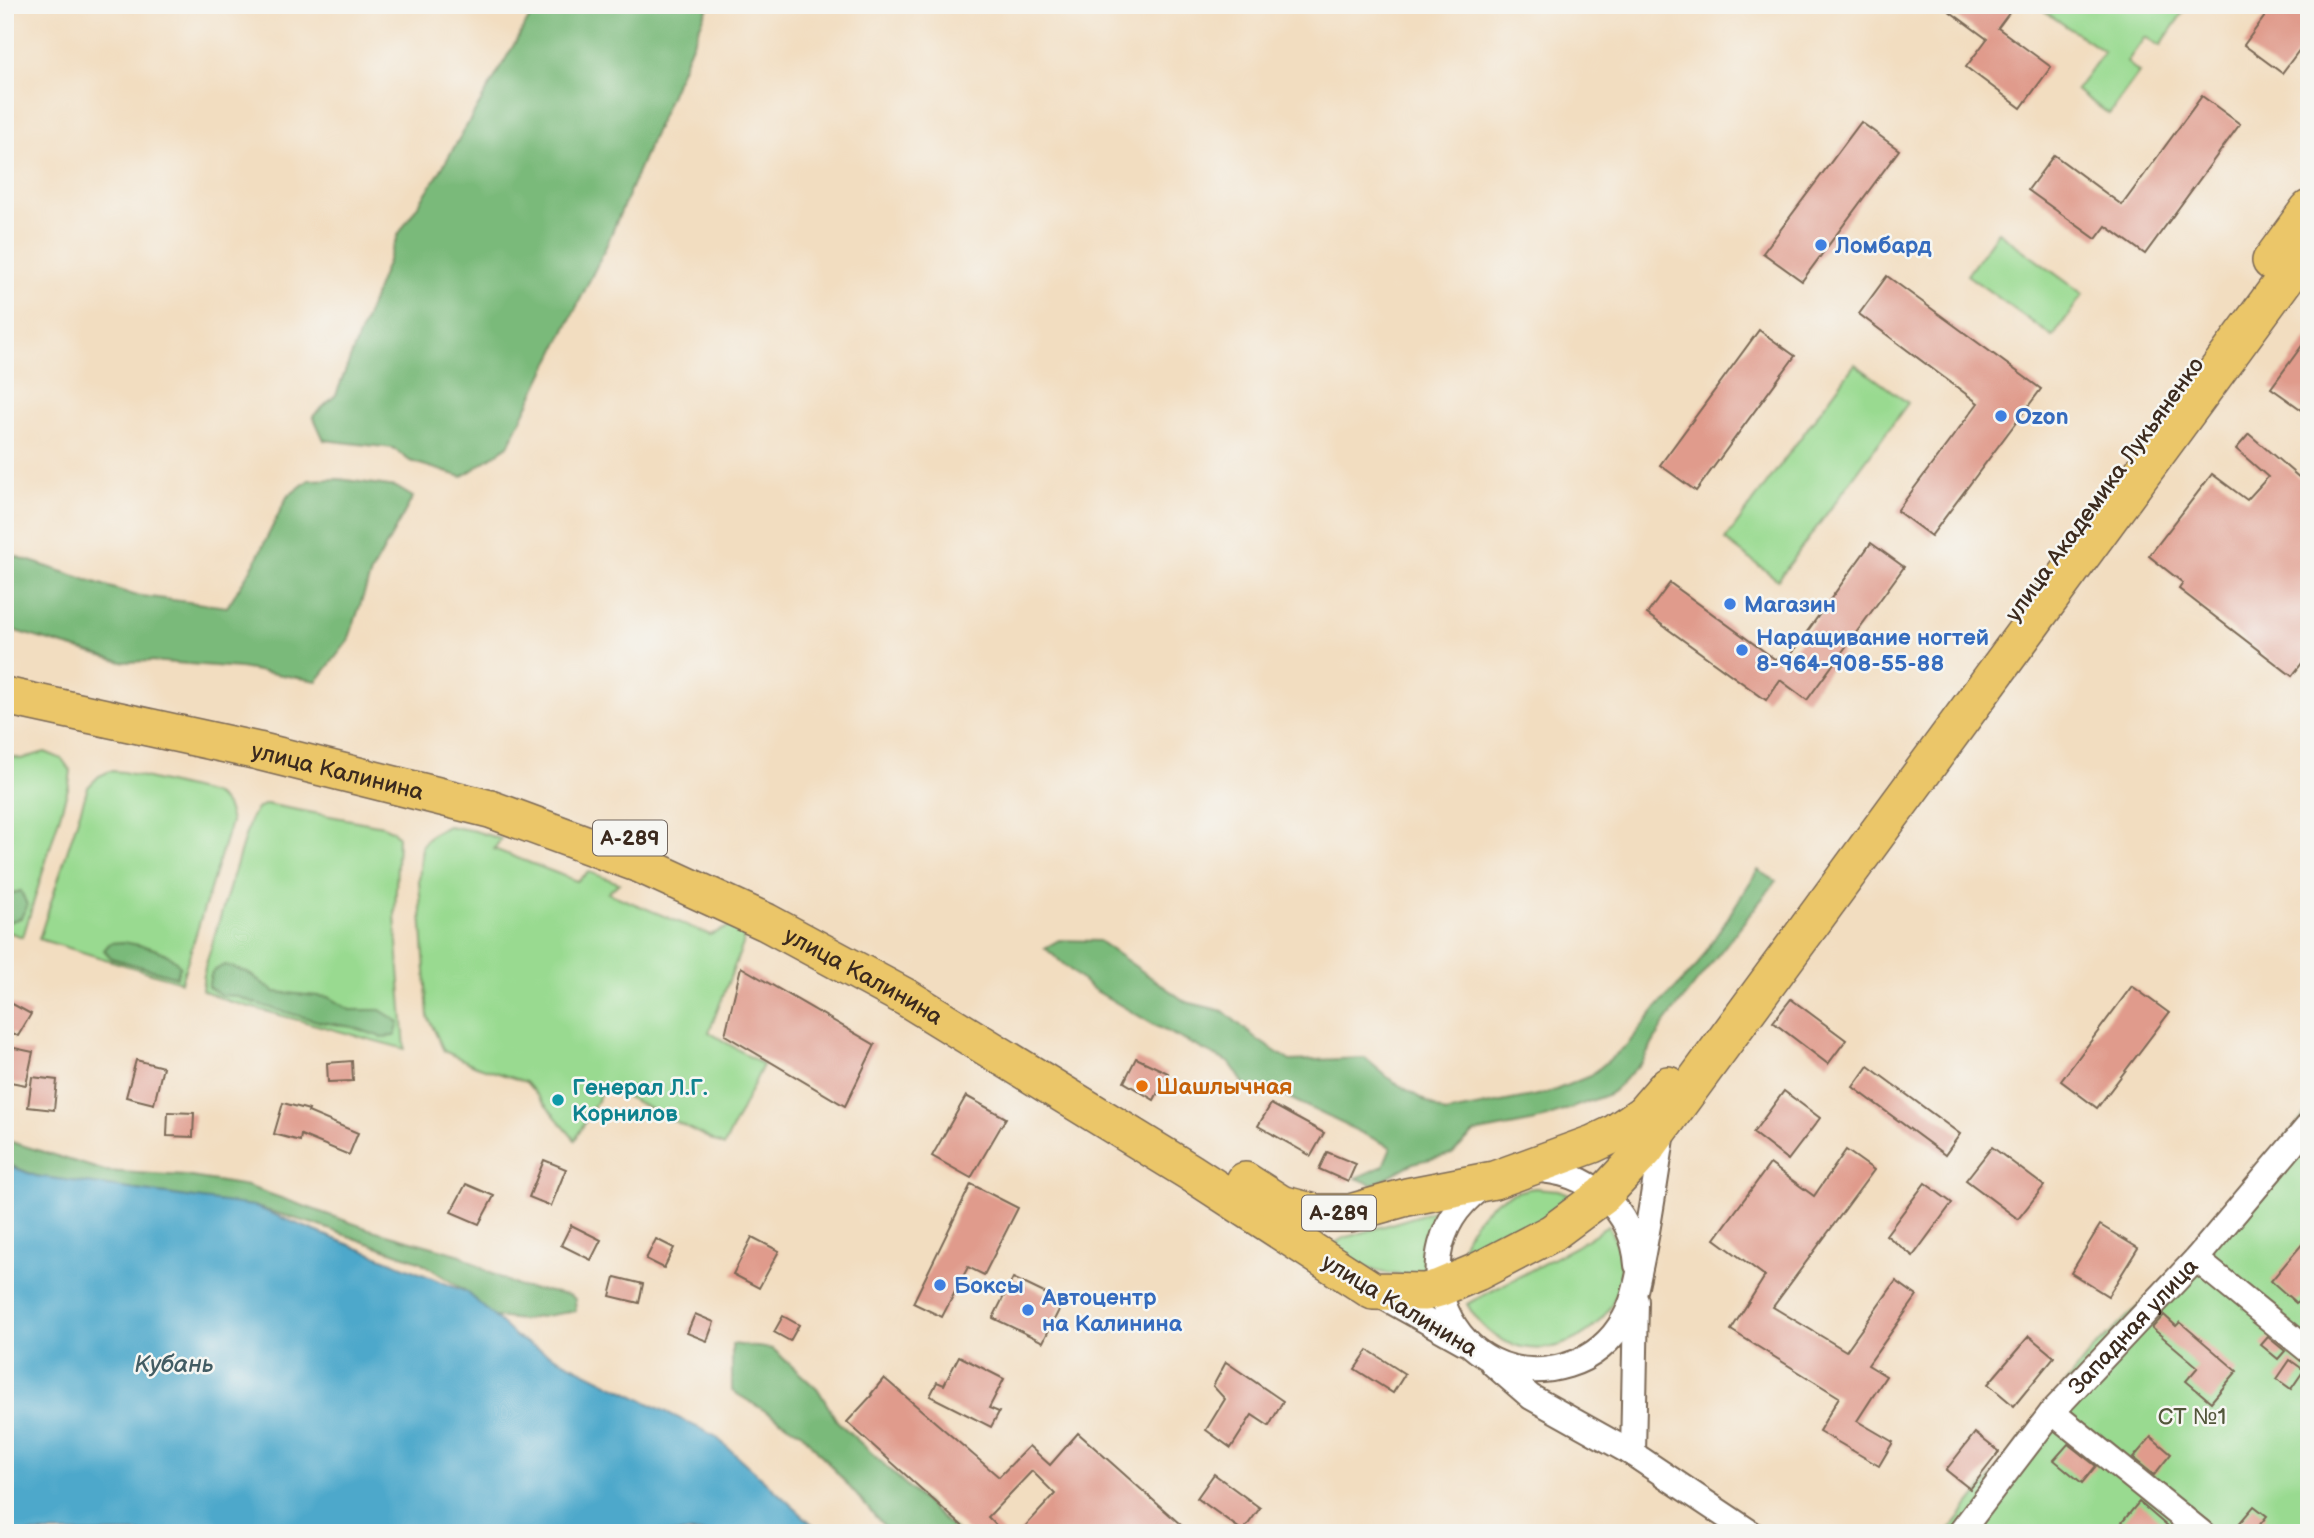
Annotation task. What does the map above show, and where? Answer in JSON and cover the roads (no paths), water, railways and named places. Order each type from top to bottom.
[{"type":"highway","name":"улица Академика Лукьяненко","points":[[1685,1079],[2309,209]]},
{"type":"highway","name":"улица Академика Лукьяненко","points":[[1685,1079],[2309,246]]},
{"type":"highway","name":"улица Калинина","points":[[5,673],[337,748],[496,789],[650,845],[776,902],[918,981],[1281,1204],[1315,1213],[1350,1213],[1407,1197],[1507,1176],[1615,1134],[1685,1079]]},
{"type":"highway","name":"улица Калинина","points":[[5,696],[258,751],[489,809],[642,865],[766,922],[907,998],[1190,1172],[1373,1291]]},
{"type":"highway","points":[[1373,1291],[1425,1292],[1439,1288],[1477,1272],[1552,1233],[1604,1195],[1644,1151],[1665,1122],[1685,1079]]},
{"type":"street","points":[[1633,1454],[1636,1283],[1652,1208],[1665,1122]]},
{"type":"street","name":"Западная улица","points":[[1960,1533],[2052,1412],[2196,1259],[2309,1125]]},
{"type":"street","name":"А-289","points":[[1476,1349],[1500,1363],[1527,1369],[1554,1368],[1580,1360],[1602,1346],[1615,1332],[1629,1309],[1636,1283],[1636,1251],[1629,1230],[1604,1195],[1588,1184],[1560,1173],[1541,1170],[1507,1176]]},
{"type":"street","points":[[1476,1349],[1452,1322],[1439,1288],[1438,1258],[1442,1238],[1450,1220],[1469,1196],[1507,1176]]},
{"type":"street","points":[[2196,1259],[2309,1351]]},
{"type":"street","name":"улица Калинина","points":[[1373,1291],[1476,1349],[1531,1397],[1633,1454],[1751,1533]]},
{"type":"street","points":[[2052,1412],[2202,1533]]},
{"type":"water","name":"Кубань","points":[[5,1164],[36,1176],[253,1206],[467,1292],[517,1338],[715,1436],[822,1533],[5,1533]]},
{"type":"place","name":"Ломбард","points":[[1821,245]]},
{"type":"place","name":"Ozon","points":[[2001,416]]},
{"type":"place","name":"Магазин","points":[[1730,604]]},
{"type":"place","name":"Наращивание ногтей 8-964-908-55-88","points":[[1742,650]]},
{"type":"place","name":"Шашлычная","points":[[1142,1086]]},
{"type":"place","name":"Генерал Л.Г. Корнилов","points":[[558,1100]]},
{"type":"place","name":"Боксы","points":[[940,1285]]},
{"type":"place","name":"Автоцентр на Калинина","points":[[1028,1310]]},
{"type":"park label","name":"СТ №1","points":[[2192,1416]]}]
